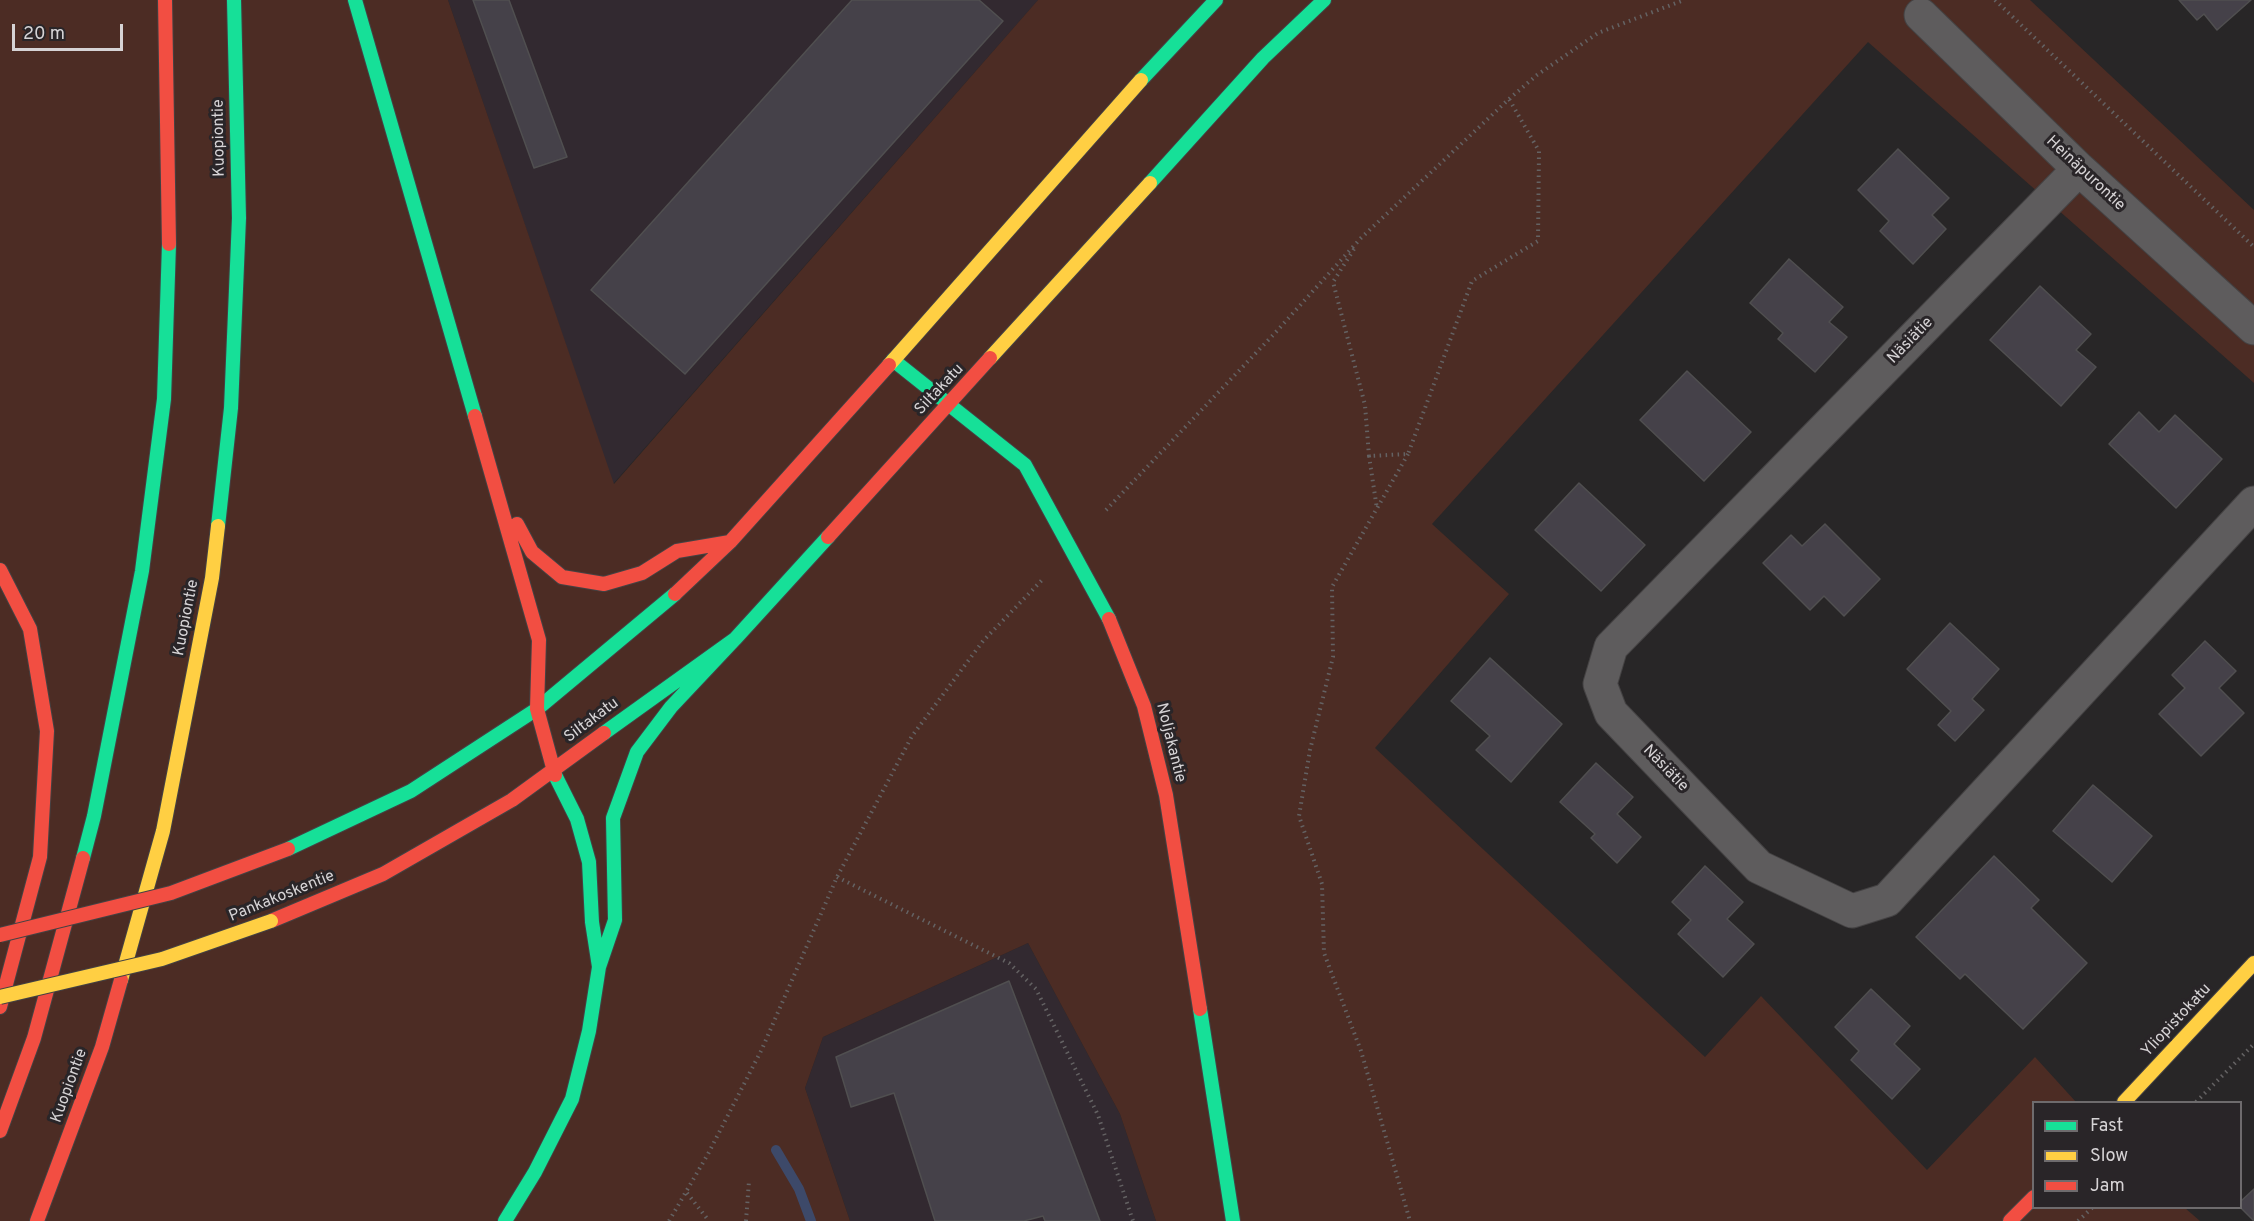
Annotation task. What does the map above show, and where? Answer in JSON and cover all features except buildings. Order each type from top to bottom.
[{"type":"main road","points":[[0,1131],[34,1038],[94,816],[142,571],[164,399],[170,221],[165,0]]},
{"type":"main road","name":"Kuopiontie","points":[[37,1221],[102,1047],[163,831],[212,578],[231,408],[238,230],[234,0]]},
{"type":"main road","points":[[355,0],[539,640],[537,709],[553,771],[578,819],[589,862],[592,922],[599,967]]},
{"type":"main road","points":[[0,934],[171,893],[288,849],[411,791],[537,709],[685,586],[730,542],[1161,58],[1216,0]]},
{"type":"main road","name":"Siltakatu","points":[[553,771],[662,689],[735,639],[1263,58],[1324,0]]},
{"type":"main road","name":"Noljakantie","points":[[893,360],[1025,465],[1111,622],[1144,706],[1166,795],[1233,1221]]},
{"type":"main road","points":[[497,488],[532,552],[562,577],[604,584],[642,573],[677,551],[730,542]]},
{"type":"main road","points":[[0,570],[30,629],[46,731],[40,857],[0,1007]]},
{"type":"main road","points":[[506,1221],[535,1172],[572,1099],[589,1031],[599,967],[615,920],[613,818],[637,752],[671,707],[735,639]]},
{"type":"main road","name":"Pankakoskentie","points":[[0,997],[162,959],[271,921],[383,874],[512,800],[553,771]]},
{"type":"main road","name":"Yliopistokatu","points":[[2125,1101],[2254,963]]},
{"type":"main road","points":[[2010,1221],[2032,1199]]},
{"type":"street","name":"Heinäpurontie","points":[[1921,15],[2079,169],[2254,328]]},
{"type":"street","name":"Näsiätie","points":[[2079,169],[1611,647],[1600,684],[1611,713],[1759,867],[1852,911],[1887,900],[2254,503]]},
{"type":"path","points":[[1106,510],[1275,333],[1361,238],[1509,99],[1537,75],[1598,33],[1684,0]]},
{"type":"path","points":[[1995,0],[2254,247]]},
{"type":"path","points":[[1410,1221],[1361,1051],[1324,953],[1322,884],[1299,816],[1310,750],[1333,657],[1332,587],[1408,454],[1472,281],[1538,241],[1539,151],[1509,99]]},
{"type":"path","points":[[1361,238],[1333,282],[1365,405],[1369,456],[1377,509]]},
{"type":"path","points":[[1369,456],[1408,454]]},
{"type":"path","points":[[669,1221],[687,1193],[762,1049],[837,876],[886,781],[938,699],[983,641],[1044,578]]},
{"type":"path","points":[[837,876],[1009,963],[1036,989],[1098,1115],[1133,1221]]},
{"type":"path","points":[[2197,1101],[2254,1044]]},
{"type":"path","points":[[746,1221],[749,1181]]},
{"type":"path","points":[[687,1193],[709,1221]]},
{"type":"path","points":[[2078,1221],[2091,1209]]},
{"type":"shaded area","points":[[0,0],[448,0],[614,484],[1038,0],[2030,0],[2254,210],[2254,383],[1868,42],[1432,524],[1509,594],[1375,748],[1705,1057],[1761,996],[1927,1170],[2035,1057],[2075,1101],[2032,1101],[2032,1209],[2186,1209],[2200,1221],[1156,1221],[1120,1114],[1028,943],[823,1037],[805,1088],[850,1221],[0,1221]]},
{"type":"shaded area","points":[[448,0],[1038,0],[613,484]]},
{"type":"shaded area","points":[[1028,943],[1120,1114],[1156,1221],[850,1221],[805,1088],[823,1037]]},
{"type":"waterway","points":[[776,1150],[799,1189],[811,1221]]},
{"type":"traffic: fast","points":[[218,526],[231,408],[239,218],[234,0]]},
{"type":"traffic: fast","points":[[355,0],[475,416]]},
{"type":"traffic: fast","points":[[1141,80],[1216,0]]},
{"type":"traffic: fast","points":[[1150,183],[1263,58],[1324,0]]},
{"type":"traffic: fast","points":[[83,858],[94,816],[142,571],[164,399],[169,244]]},
{"type":"traffic: fast","points":[[893,360],[1025,465],[1109,619]]},
{"type":"traffic: fast","points":[[604,733],[735,639],[828,537]]},
{"type":"traffic: fast","points":[[288,849],[411,791],[537,709],[675,594]]},
{"type":"traffic: fast","points":[[505,1221],[535,1172],[572,1099],[589,1031],[599,967],[615,920],[613,818],[637,752],[671,707],[735,639]]},
{"type":"traffic: fast","points":[[555,775],[577,819],[589,862],[592,922],[599,967]]},
{"type":"traffic: fast","points":[[1200,1009],[1233,1221]]},
{"type":"traffic: slow","points":[[889,365],[1141,80]]},
{"type":"traffic: slow","points":[[990,358],[1150,183]]},
{"type":"traffic: slow","points":[[121,980],[163,831],[212,578],[218,526]]},
{"type":"traffic: slow","points":[[0,997],[162,959],[271,921]]},
{"type":"traffic: slow","points":[[2125,1101],[2254,963]]},
{"type":"traffic: jam","points":[[165,0],[169,244]]},
{"type":"traffic: jam","points":[[828,537],[990,358]]},
{"type":"traffic: jam","points":[[675,594],[730,542],[889,365]]},
{"type":"traffic: jam","points":[[475,416],[539,640],[537,709],[555,775]]},
{"type":"traffic: jam","points":[[517,524],[532,552],[562,577],[604,584],[642,573],[677,551],[730,542]]},
{"type":"traffic: jam","points":[[0,570],[30,629],[47,731],[40,857],[0,1007]]},
{"type":"traffic: jam","points":[[1109,619],[1144,706],[1166,795],[1200,1009]]},
{"type":"traffic: jam","points":[[271,921],[383,874],[512,800],[604,733]]},
{"type":"traffic: jam","points":[[0,935],[171,893],[288,849]]},
{"type":"traffic: jam","points":[[0,1131],[34,1038],[83,858]]},
{"type":"traffic: jam","points":[[37,1221],[102,1047],[121,980]]},
{"type":"traffic: jam","points":[[2010,1221],[2032,1199]]}]
